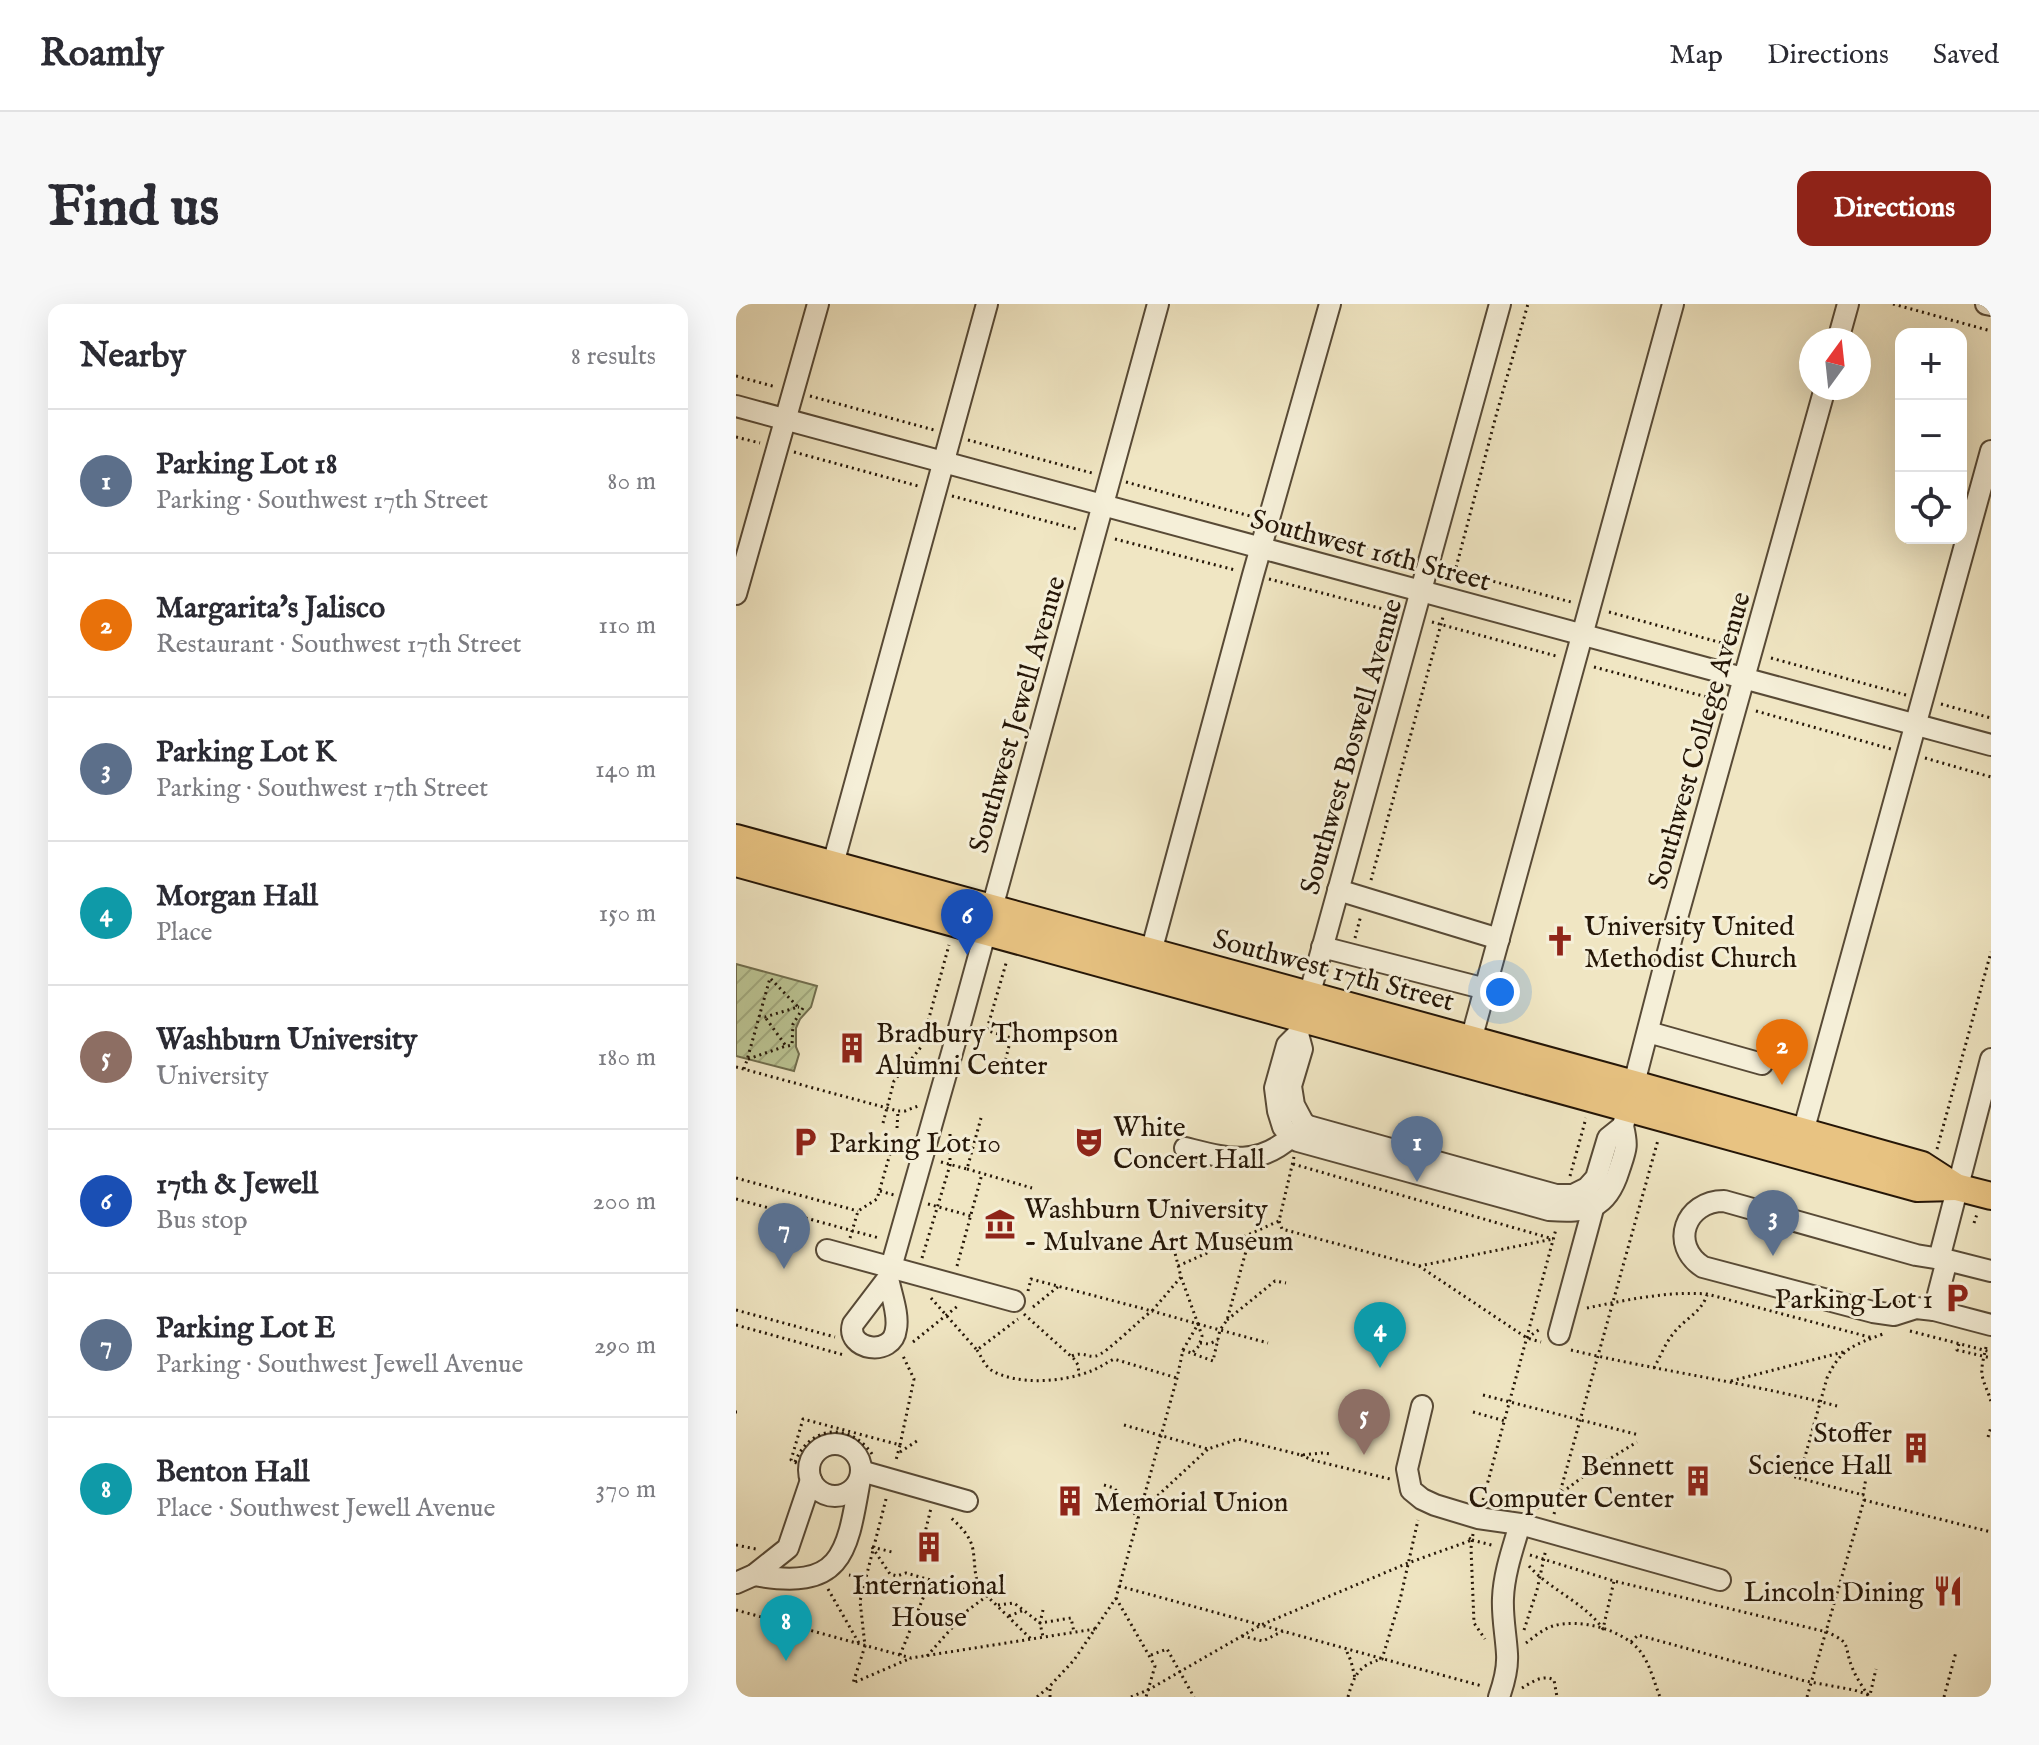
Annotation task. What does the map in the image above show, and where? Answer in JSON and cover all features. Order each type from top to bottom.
[{"type":"main road","name":"Southwest 17th Street","points":[[736,838],[833,864],[988,919],[1303,1016],[1628,1106],[1803,1132],[1922,1165],[1956,1187]]},
{"type":"main road","name":"Southwest 17th Street","points":[[736,863],[1151,952],[1303,1016],[1471,1040],[1663,1119],[1917,1188],[1956,1187],[1991,1196]]},
{"type":"street","points":[[736,594],[818,304]]},
{"type":"street","points":[[833,864],[987,304]]},
{"type":"street","name":"Southwest Jewell Avenue","points":[[889,1273],[1158,304]]},
{"type":"street","points":[[1151,952],[1330,304]]},
{"type":"street","name":"Southwest Boswell Avenue","points":[[1303,1016],[1500,304]]},
{"type":"street","points":[[1471,1040],[1673,304]]},
{"type":"street","points":[[1841,328],[1848,304]]},
{"type":"street","name":"Southwest College Avenue","points":[[1628,1106],[1675,925],[1822,400]]},
{"type":"street","name":"Southwest 16th Street","points":[[736,406],[1991,745]]},
{"type":"street","points":[[1803,1132],[1991,451]]},
{"type":"street","points":[[1338,890],[1499,939]]},
{"type":"street","points":[[1322,947],[1486,989]]},
{"type":"street","points":[[1303,1016],[1302,1049],[1291,1086],[1294,1105],[1308,1126],[1556,1195],[1573,1195],[1587,1188],[1596,1178],[1608,1138],[1628,1106]]},
{"type":"street","points":[[1303,1016],[1287,1045],[1275,1088],[1283,1127],[1294,1139],[1549,1210],[1577,1212],[1601,1203],[1614,1185],[1627,1144],[1628,1106]]},
{"type":"street","points":[[1648,1032],[1762,1064]]},
{"type":"street","points":[[1934,1310],[1956,1187],[1991,1059]]},
{"type":"street","points":[[1185,1148],[1228,1159],[1249,1159],[1294,1139]]},
{"type":"street","points":[[1991,1271],[1916,1255],[1723,1201],[1708,1203],[1695,1212],[1685,1234],[1688,1252],[1703,1267],[1873,1312],[1894,1315],[1916,1308],[1991,1325]]},
{"type":"street","points":[[1559,1336],[1594,1205]]},
{"type":"street","points":[[837,1248],[889,1273],[917,1275],[1019,1308]]},
{"type":"street","points":[[1422,1406],[1407,1469],[1411,1490],[1422,1499],[1478,1518],[1516,1524],[1720,1580]]},
{"type":"street","points":[[745,1579],[788,1548],[805,1471],[816,1452],[831,1444],[851,1450],[865,1468],[967,1501]]},
{"type":"street","points":[[805,1471],[817,1489],[827,1496],[838,1497],[856,1487],[865,1468]]},
{"type":"street","points":[[745,1579],[803,1579],[820,1574],[832,1565],[841,1553],[851,1527],[865,1468]]},
{"type":"street","points":[[1506,1695],[1503,1594],[1516,1524]]},
{"type":"path","points":[[1351,954],[1528,304]]},
{"type":"path","points":[[1893,304],[1991,331]]},
{"type":"path","points":[[736,376],[1991,718]]},
{"type":"path","points":[[736,437],[1574,661],[1991,777]]},
{"type":"path","points":[[883,1123],[894,1081],[921,1047],[951,939]]},
{"type":"path","points":[[1936,1151],[1991,952]]},
{"type":"path","points":[[1004,1066],[1011,1038],[987,1029],[1008,955]]},
{"type":"path","points":[[744,1069],[770,978],[798,1007],[803,1008],[793,1024],[792,1045],[747,1060]]},
{"type":"path","points":[[759,1016],[798,1007]]},
{"type":"path","points":[[765,1017],[786,1046]]},
{"type":"path","points":[[736,1067],[898,1111],[917,1106],[925,1111]]},
{"type":"path","points":[[897,1128],[898,1111]]},
{"type":"path","points":[[967,1169],[981,1118]]},
{"type":"path","points":[[1660,1697],[1646,1661],[1631,1642],[1603,1629],[1580,1625],[1553,1626],[1521,1647],[1549,1533],[1663,1119]]},
{"type":"path","points":[[917,1275],[950,1165],[948,1125]]},
{"type":"path","points":[[1294,1139],[1293,1164],[1279,1221],[1282,1229],[1419,1266],[1527,1338],[1559,1336],[1587,1308],[1691,1293],[1707,1294],[1873,1338]]},
{"type":"path","points":[[837,1248],[853,1231],[858,1211],[877,1199],[892,1147]]},
{"type":"path","points":[[1293,1164],[1553,1239],[1419,1266]]},
{"type":"path","points":[[950,1165],[1032,1188]]},
{"type":"path","points":[[952,1285],[982,1174]]},
{"type":"path","points":[[736,1178],[858,1211]]},
{"type":"path","points":[[880,1191],[898,1196]]},
{"type":"path","points":[[736,1199],[885,1240]]},
{"type":"path","points":[[921,1202],[971,1216]]},
{"type":"path","points":[[1178,1266],[1279,1221]]},
{"type":"path","points":[[1227,1320],[1251,1233]]},
{"type":"path","points":[[1174,1249],[1202,1336],[1192,1353]]},
{"type":"path","points":[[1071,1356],[1079,1353],[1093,1358],[1108,1350],[1152,1311],[1181,1277]]},
{"type":"path","points":[[1031,1279],[1268,1343]]},
{"type":"path","points":[[1183,1350],[1213,1361],[1220,1330],[1227,1320],[1275,1281],[1286,1283]]},
{"type":"path","points":[[977,1350],[1019,1308],[1059,1286]]},
{"type":"path","points":[[1654,1368],[1674,1333],[1704,1305],[1707,1294]]},
{"type":"path","points":[[913,1342],[958,1306]]},
{"type":"path","points":[[1019,1308],[1071,1356],[1078,1365],[1079,1375]]},
{"type":"path","points":[[736,1310],[839,1336]]},
{"type":"path","points":[[946,1316],[977,1350],[989,1369],[1010,1378],[1037,1381],[1079,1375],[1114,1359]]},
{"type":"path","points":[[1037,1697],[1074,1660],[1116,1598],[1183,1350],[1198,1324]]},
{"type":"path","points":[[736,1325],[845,1356]]},
{"type":"path","points":[[1527,1338],[1543,1327],[1599,1357],[1837,1406]]},
{"type":"path","points":[[1903,1329],[1988,1350],[1982,1377],[1991,1402]]},
{"type":"path","points":[[1727,1382],[1843,1352],[1893,1330]]},
{"type":"path","points":[[1200,1343],[1209,1344],[1218,1340]]},
{"type":"path","points":[[1959,1344],[1957,1350],[1991,1358]]},
{"type":"path","points":[[1799,1478],[1827,1378],[1843,1352]]},
{"type":"path","points":[[896,1462],[914,1379],[902,1354]]},
{"type":"path","points":[[1100,1355],[1177,1378]]},
{"type":"path","points":[[1483,1395],[1639,1435]]},
{"type":"path","points":[[1473,1412],[1505,1421]]},
{"type":"path","points":[[805,1471],[791,1460],[803,1419],[900,1445]]},
{"type":"path","points":[[1124,1425],[1208,1449]]},
{"type":"path","points":[[1988,1437],[1991,1427]]},
{"type":"path","points":[[805,1471],[805,1444],[822,1434],[833,1432],[859,1439],[865,1468]]},
{"type":"path","points":[[898,1453],[920,1439]]},
{"type":"path","points":[[1139,1515],[1208,1449],[1238,1439],[1301,1455],[1331,1454]]},
{"type":"path","points":[[1131,1697],[1261,1625],[1408,1563],[1516,1524],[1637,1442]]},
{"type":"path","points":[[1771,1471],[1991,1534]]},
{"type":"path","points":[[1807,1697],[1864,1498],[1866,1478]]},
{"type":"path","points":[[1104,1485],[1114,1488],[1139,1515]]},
{"type":"path","points":[[888,1490],[860,1601],[862,1646],[853,1683],[911,1658],[1095,1629]]},
{"type":"path","points":[[923,1541],[931,1504]]},
{"type":"path","points":[[1348,1697],[1360,1669],[1382,1659],[1400,1600],[1421,1510]]},
{"type":"path","points":[[943,1512],[970,1540],[978,1584],[988,1590],[999,1588]]},
{"type":"path","points":[[1461,1531],[1472,1540],[1500,1548]]},
{"type":"path","points":[[736,1545],[758,1550]]},
{"type":"path","points":[[872,1547],[892,1552]]},
{"type":"path","points":[[872,1547],[890,1574],[897,1576],[906,1573],[987,1596],[1031,1639]]},
{"type":"path","points":[[1603,1629],[1586,1611],[1529,1567],[1524,1553],[1614,1581],[1827,1632],[1842,1639],[1848,1648],[1850,1663],[1868,1695]]},
{"type":"path","points":[[906,1573],[908,1566]]},
{"type":"path","points":[[789,1625],[803,1579]]},
{"type":"path","points":[[900,1656],[930,1581]]},
{"type":"path","points":[[1603,1629],[1614,1581]]},
{"type":"path","points":[[824,1582],[862,1646]]},
{"type":"path","points":[[927,1656],[968,1610],[987,1596],[988,1590]]},
{"type":"path","points":[[1116,1598],[1155,1666],[1146,1697]]},
{"type":"path","points":[[998,1605],[1014,1603],[1040,1623],[1071,1618],[1074,1632]]},
{"type":"path","points":[[736,1610],[911,1658]]},
{"type":"path","points":[[1009,1616],[1024,1610]]},
{"type":"path","points":[[1043,1610],[1040,1623],[1043,1637]]},
{"type":"path","points":[[1242,1636],[1263,1641],[1283,1631]]},
{"type":"path","points":[[1631,1642],[1638,1635],[1868,1695]]},
{"type":"path","points":[[1150,1656],[1167,1649],[1194,1697]]},
{"type":"path","points":[[1346,1650],[1355,1678]]},
{"type":"path","points":[[1944,1697],[1956,1652]]},
{"type":"path","points":[[1868,1695],[1876,1669]]},
{"type":"path","points":[[1506,1695],[1548,1677],[1554,1680],[1557,1697]]},
{"type":"path","points":[[1050,1686],[1050,1697]]},
{"type":"green space","points":[[736,964],[817,986],[811,1007],[796,1028],[799,1054],[794,1071],[736,1056]]},
{"type":"place","name":"University United Methodist Church","points":[[1560,941]]},
{"type":"place","name":"17th & Jewell","points":[[967,955]]},
{"type":"place","name":"Bradbury Thompson Alumni Center","points":[[852,1048]]},
{"type":"place","name":"Margarita's Jalisco","points":[[1782,1085]]},
{"type":"place","name":"Parking Lot 10","points":[[805,1142]]},
{"type":"place","name":"White Concert Hall","points":[[1089,1142]]},
{"type":"place","name":"Parking Lot 18","points":[[1417,1182]]},
{"type":"place","name":"Washburn University - Mulvane Art Museum","points":[[1000,1224]]},
{"type":"place","name":"Parking Lot K","points":[[1773,1256]]},
{"type":"place","name":"Parking Lot E","points":[[784,1269]]},
{"type":"place","name":"Parking Lot 1","points":[[1957,1298]]},
{"type":"place","name":"Morgan Hall","points":[[1380,1368]]},
{"type":"place","name":"Stoffer Science Hall","points":[[1916,1448]]},
{"type":"place","name":"Washburn University","points":[[1364,1455]]},
{"type":"place","name":"Bennett Computer Center","points":[[1698,1481]]},
{"type":"place","name":"Memorial Union","points":[[1070,1501]]},
{"type":"place","name":"International House","points":[[929,1547]]},
{"type":"place","name":"Lincoln Dining","points":[[1948,1591]]},
{"type":"place","name":"Benton Hall","points":[[786,1661]]}]
